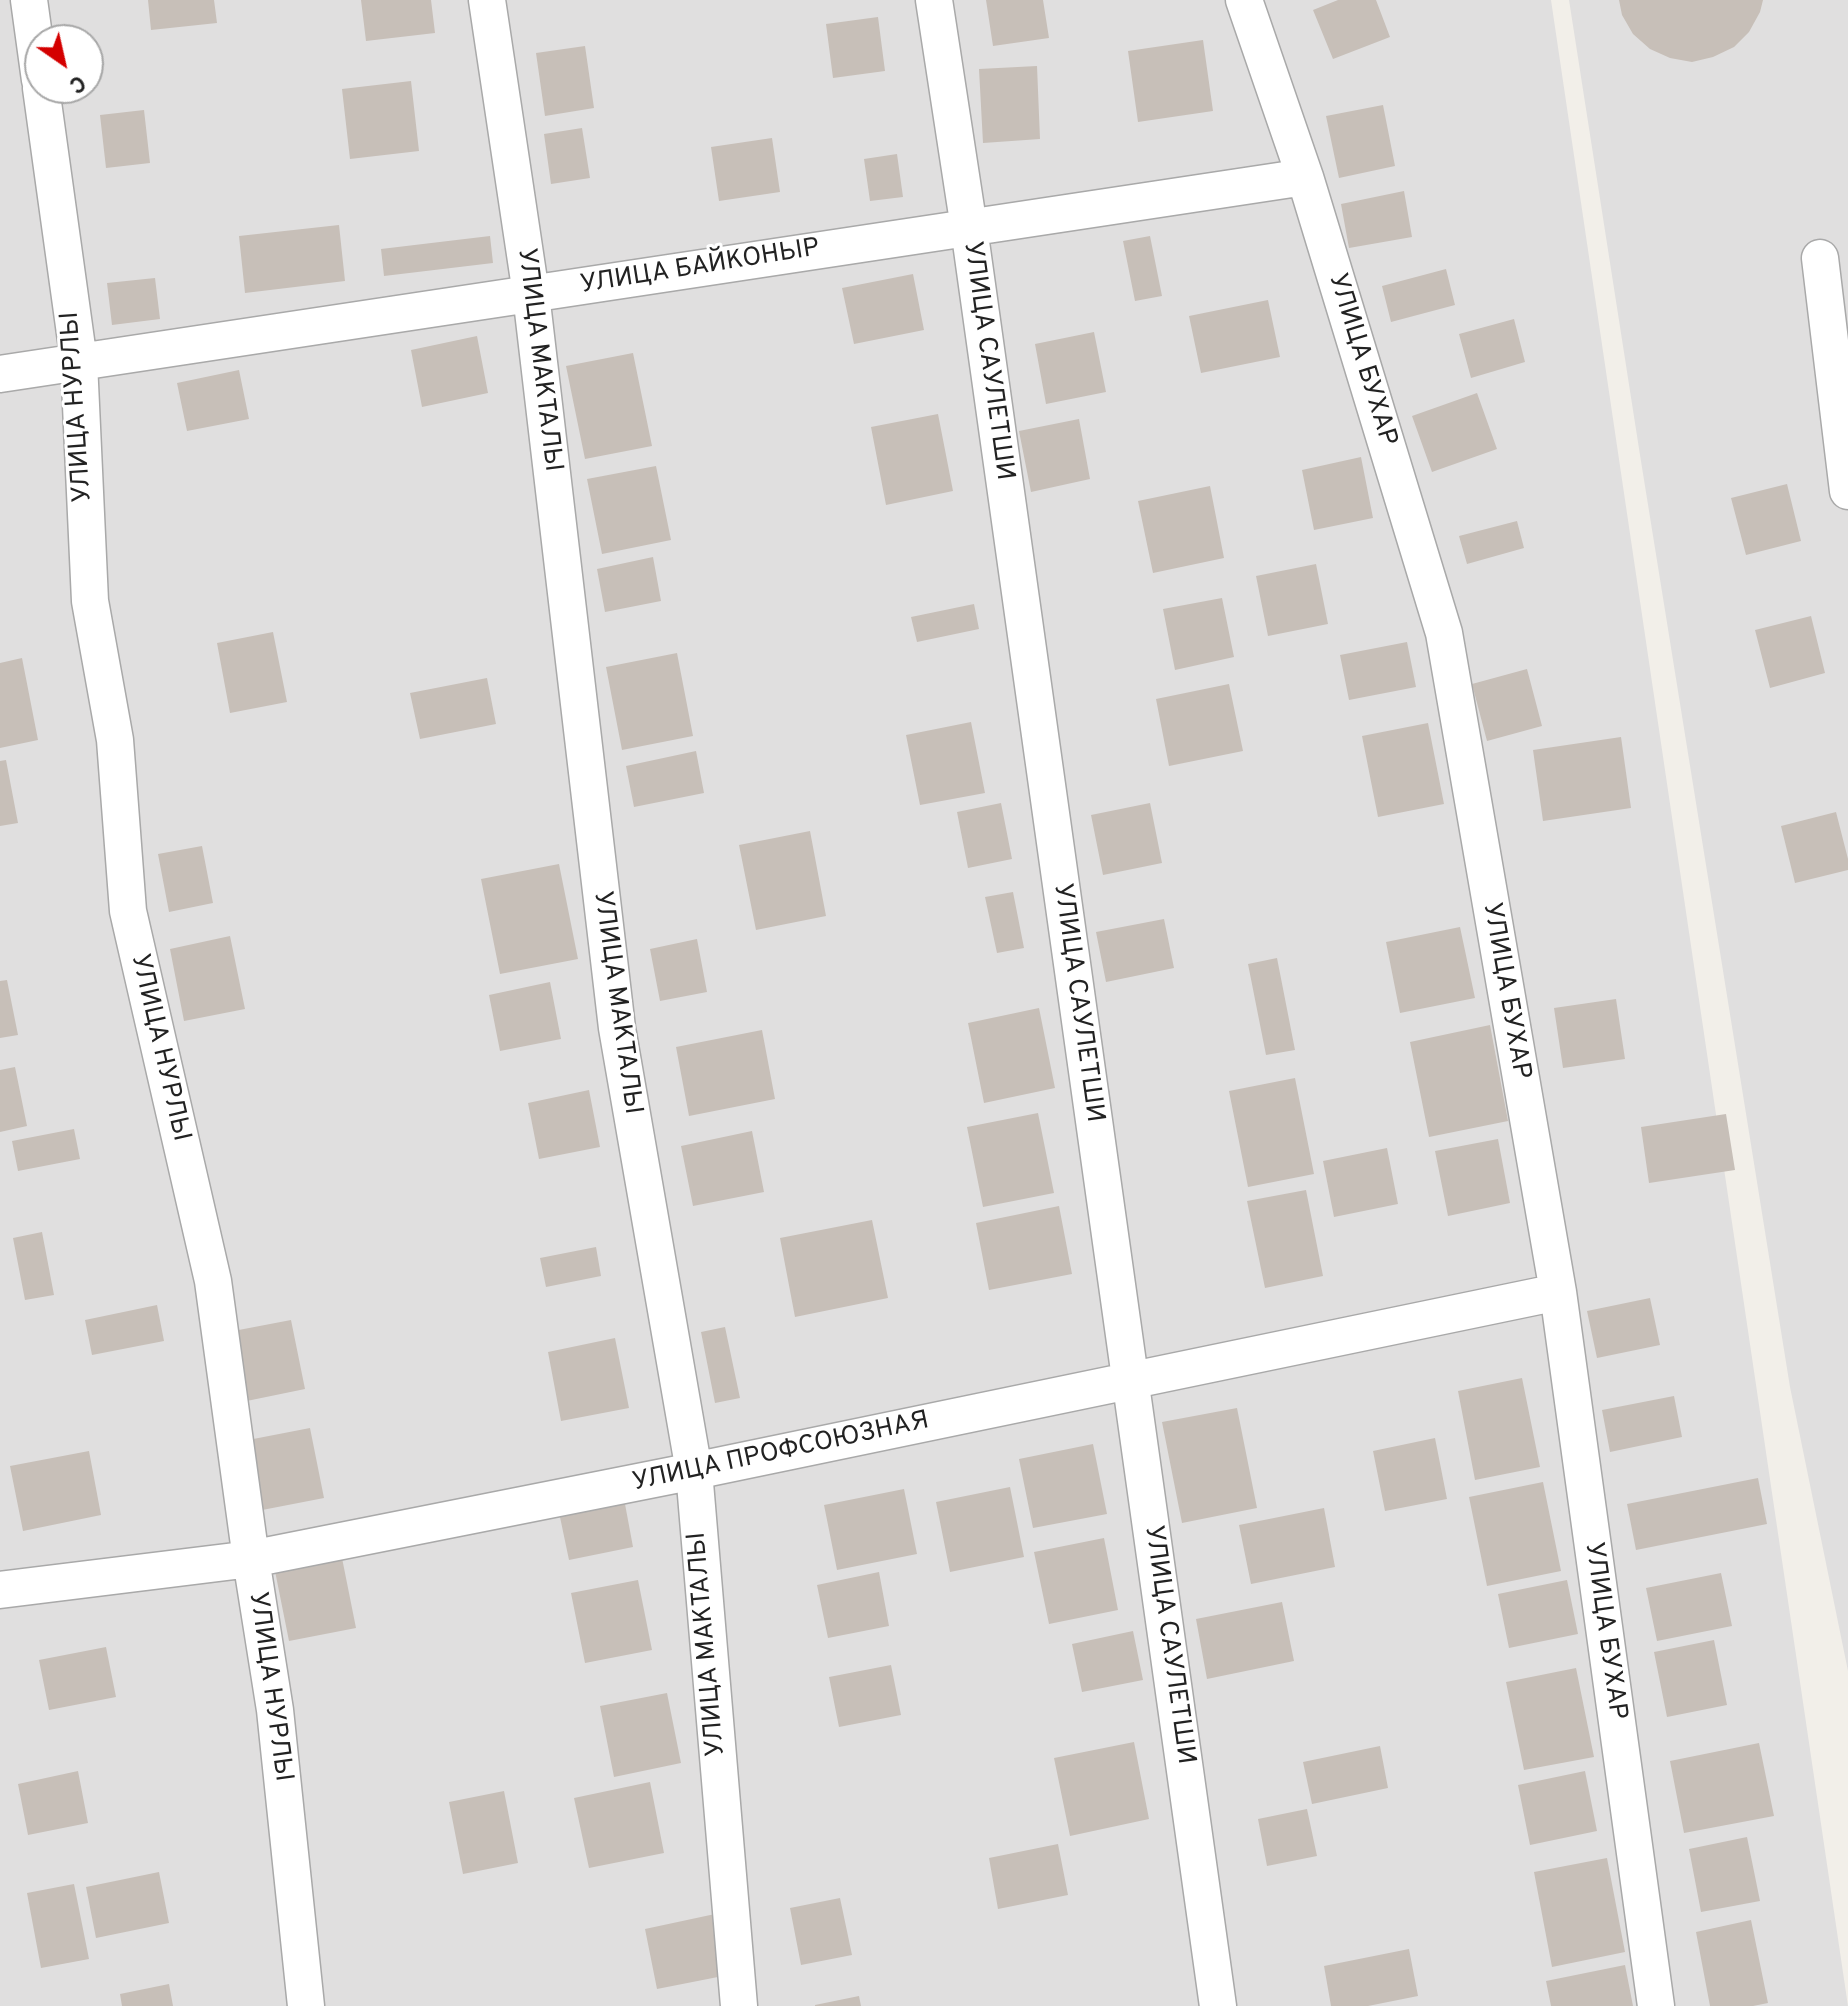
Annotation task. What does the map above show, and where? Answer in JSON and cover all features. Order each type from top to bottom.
[{"type":"street","points":[[29,0],[32,24]]},
{"type":"street","name":"УЛИЦА МАКТАЛЫ","points":[[487,0],[531,294],[617,1028],[694,1471],[739,2006]]},
{"type":"street","name":"УЛИЦА САУЛЕТШИ","points":[[934,0],[969,228],[1218,2006]]},
{"type":"street","name":"УЛИЦА БУХАР","points":[[1244,0],[1305,177],[1444,633],[1558,1292],[1656,2006]]},
{"type":"street","name":"УЛИЦА НУРЛЫ","points":[[43,104],[79,362],[90,601],[115,740],[128,911],[213,1281],[275,1710],[306,2006]]},
{"type":"street","name":"УЛИЦА БАЙКОНЫР","points":[[0,374],[1305,177]]},
{"type":"street","points":[[1820,258],[1848,491]]},
{"type":"street","name":"УЛИЦА ПРОФСОЮЗНАЯ","points":[[0,1590],[251,1559],[694,1471],[1558,1292]]},
{"type":"shaded area","points":[[0,0],[1551,0],[1848,2006],[0,2006]]},
{"type":"shaded area","points":[[1569,0],[1848,0],[1848,1671],[1790,1387]]},
{"type":"building","points":[[148,0],[214,0],[217,23],[151,30]]},
{"type":"building","points":[[361,0],[431,0],[435,33],[366,41]]},
{"type":"building","points":[[986,0],[1043,0],[1049,38],[993,46]]},
{"type":"building","points":[[1338,0],[1376,0],[1390,37],[1333,59],[1313,10]]},
{"type":"building","points":[[1619,0],[1763,0],[1749,32],[1734,47],[1692,62],[1670,58],[1650,49],[1633,34],[1622,15]]},
{"type":"building","points":[[878,17],[885,71],[833,78],[826,24]]},
{"type":"building","points":[[1203,40],[1213,111],[1138,122],[1128,51]]},
{"type":"building","points":[[585,46],[594,108],[545,116],[536,53]]},
{"type":"building","points":[[1037,66],[1040,139],[983,143],[979,69]]},
{"type":"building","points":[[411,81],[419,151],[350,159],[342,89]]},
{"type":"building","points":[[1383,105],[1395,166],[1339,178],[1326,116]]},
{"type":"building","points":[[144,110],[150,163],[106,168],[100,115]]},
{"type":"building","points":[[582,128],[590,178],[551,184],[544,134]]},
{"type":"building","points":[[772,138],[780,192],[719,201],[711,147]]},
{"type":"building","points":[[897,154],[903,197],[870,201],[864,159]]},
{"type":"building","points":[[1404,191],[1412,237],[1349,248],[1341,204]]},
{"type":"building","points":[[339,225],[345,281],[245,293],[239,236]]},
{"type":"building","points":[[490,236],[493,263],[384,276],[381,249]]},
{"type":"building","points":[[1150,236],[1162,296],[1135,301],[1123,241]]},
{"type":"building","points":[[1446,269],[1455,305],[1391,322],[1382,286]]},
{"type":"building","points":[[913,274],[924,330],[854,344],[842,288]]},
{"type":"building","points":[[155,278],[160,319],[112,325],[107,283]]},
{"type":"building","points":[[1268,300],[1280,357],[1201,373],[1189,316]]},
{"type":"building","points":[[1514,319],[1525,362],[1471,378],[1459,334]]},
{"type":"building","points":[[1094,332],[1106,392],[1046,404],[1035,344]]},
{"type":"building","points":[[477,336],[488,393],[422,407],[411,350]]},
{"type":"building","points":[[633,353],[652,446],[585,459],[566,366]]},
{"type":"building","points":[[239,370],[249,419],[187,431],[177,383]]},
{"type":"building","points":[[1477,393],[1497,449],[1432,472],[1412,416]]},
{"type":"building","points":[[938,414],[953,491],[886,505],[871,427]]},
{"type":"building","points":[[1079,419],[1090,479],[1031,492],[1019,431]]},
{"type":"building","points":[[1361,457],[1373,518],[1314,530],[1302,470]]},
{"type":"building","points":[[656,466],[671,540],[602,554],[587,479]]},
{"type":"building","points":[[1787,484],[1801,541],[1746,555],[1731,498]]},
{"type":"building","points":[[1210,486],[1224,558],[1153,573],[1138,501]]},
{"type":"building","points":[[1517,521],[1524,548],[1467,564],[1459,536]]},
{"type":"building","points":[[653,557],[661,601],[605,612],[597,569]]},
{"type":"building","points":[[1316,564],[1328,624],[1268,636],[1256,576]]},
{"type":"building","points":[[1222,598],[1234,657],[1175,670],[1163,609]]},
{"type":"building","points":[[974,604],[979,629],[917,642],[911,617]]},
{"type":"building","points":[[1811,616],[1825,673],[1770,688],[1755,630]]},
{"type":"building","points":[[273,632],[287,702],[230,713],[217,643]]},
{"type":"building","points":[[1407,642],[1416,687],[1349,700],[1340,655]]},
{"type":"building","points":[[677,653],[693,736],[622,750],[606,667]]},
{"type":"building","points":[[22,658],[38,740],[0,748],[0,663]]},
{"type":"building","points":[[1527,669],[1542,726],[1487,741],[1472,684]]},
{"type":"building","points":[[487,678],[496,724],[420,739],[410,693]]},
{"type":"building","points":[[1229,684],[1243,751],[1169,766],[1156,699]]},
{"type":"building","points":[[971,722],[985,793],[920,805],[906,735]]},
{"type":"building","points":[[1428,723],[1444,804],[1378,817],[1362,736]]},
{"type":"building","points":[[1621,737],[1631,808],[1543,821],[1533,750]]},
{"type":"building","points":[[696,751],[704,793],[634,807],[626,766]]},
{"type":"building","points":[[6,760],[18,823],[0,826],[0,761]]},
{"type":"building","points":[[1001,803],[1012,859],[968,868],[957,812]]},
{"type":"building","points":[[1150,803],[1162,863],[1103,875],[1091,815]]},
{"type":"building","points":[[1836,812],[1848,870],[1795,883],[1781,826]]},
{"type":"building","points":[[810,831],[826,916],[756,930],[739,845]]},
{"type":"building","points":[[202,846],[213,903],[169,912],[158,854]]},
{"type":"building","points":[[559,864],[578,959],[500,974],[481,879]]},
{"type":"building","points":[[1013,892],[1024,948],[997,953],[985,897]]},
{"type":"building","points":[[1164,919],[1174,968],[1106,982],[1096,932]]},
{"type":"building","points":[[1460,927],[1475,998],[1400,1013],[1386,942]]},
{"type":"building","points":[[230,936],[245,1009],[184,1021],[170,949]]},
{"type":"building","points":[[697,939],[707,992],[660,1001],[650,949]]},
{"type":"building","points":[[1277,958],[1295,1050],[1266,1055],[1248,964]]},
{"type":"building","points":[[7,980],[18,1035],[0,1038],[0,981]]},
{"type":"building","points":[[550,982],[561,1039],[500,1051],[489,995]]},
{"type":"building","points":[[1616,999],[1625,1059],[1563,1068],[1554,1008]]},
{"type":"building","points":[[1039,1008],[1055,1088],[984,1103],[968,1023]]},
{"type":"building","points":[[1490,1025],[1508,1121],[1429,1137],[1410,1042]]},
{"type":"building","points":[[762,1030],[775,1099],[689,1116],[676,1047]]},
{"type":"building","points":[[15,1067],[27,1126],[0,1132],[0,1070]]},
{"type":"building","points":[[1295,1078],[1314,1174],[1248,1187],[1229,1091]]},
{"type":"building","points":[[589,1090],[600,1147],[539,1159],[528,1103]]},
{"type":"building","points":[[1038,1113],[1054,1193],[983,1207],[967,1127]]},
{"type":"building","points":[[1726,1114],[1735,1170],[1649,1183],[1641,1127]]},
{"type":"building","points":[[74,1129],[80,1159],[18,1171],[12,1141]]},
{"type":"building","points":[[752,1131],[764,1192],[693,1206],[681,1146]]},
{"type":"building","points":[[1498,1139],[1510,1203],[1448,1216],[1435,1151]]},
{"type":"building","points":[[1387,1148],[1398,1204],[1334,1217],[1323,1161]]},
{"type":"building","points":[[1306,1190],[1323,1276],[1265,1288],[1247,1201]]},
{"type":"building","points":[[1059,1206],[1072,1274],[989,1290],[976,1223]]},
{"type":"building","points":[[872,1220],[888,1298],[795,1317],[780,1238]]},
{"type":"building","points":[[42,1232],[54,1295],[25,1300],[13,1238]]},
{"type":"building","points":[[596,1247],[601,1276],[546,1287],[540,1258]]},
{"type":"building","points":[[1650,1298],[1660,1345],[1597,1358],[1587,1311]]},
{"type":"building","points":[[157,1305],[164,1341],[92,1355],[85,1320]]},
{"type":"building","points":[[291,1320],[305,1389],[237,1403],[223,1333]]},
{"type":"building","points":[[725,1327],[740,1398],[715,1403],[701,1332]]},
{"type":"building","points":[[615,1338],[629,1408],[561,1421],[548,1352]]},
{"type":"building","points":[[1522,1378],[1540,1467],[1475,1480],[1458,1391]]},
{"type":"building","points":[[1674,1396],[1682,1437],[1610,1452],[1602,1410]]},
{"type":"building","points":[[1237,1408],[1257,1508],[1182,1523],[1162,1422]]},
{"type":"building","points":[[310,1428],[324,1498],[257,1511],[243,1441]]},
{"type":"building","points":[[1435,1438],[1447,1499],[1385,1511],[1373,1451]]},
{"type":"building","points":[[1093,1444],[1107,1514],[1033,1528],[1019,1459]]},
{"type":"building","points":[[89,1451],[101,1515],[23,1531],[10,1466]]},
{"type":"building","points":[[1758,1478],[1767,1524],[1636,1550],[1627,1504]]},
{"type":"building","points":[[1543,1482],[1561,1571],[1487,1586],[1469,1497]]},
{"type":"building","points":[[1010,1487],[1024,1557],[950,1572],[936,1502]]},
{"type":"building","points":[[904,1489],[917,1554],[837,1570],[824,1505]]},
{"type":"building","points":[[625,1504],[633,1547],[569,1560],[560,1517]]},
{"type":"building","points":[[1324,1508],[1335,1567],[1251,1584],[1239,1525]]},
{"type":"building","points":[[1104,1538],[1118,1610],[1049,1624],[1034,1552]]},
{"type":"building","points":[[342,1558],[356,1628],[289,1641],[275,1571]]},
{"type":"building","points":[[879,1572],[889,1626],[828,1638],[817,1585]]},
{"type":"building","points":[[1721,1573],[1732,1626],[1657,1641],[1646,1588]]},
{"type":"building","points":[[638,1580],[652,1650],[585,1663],[571,1593]]},
{"type":"building","points":[[1567,1580],[1578,1634],[1509,1648],[1498,1594]]},
{"type":"building","points":[[1282,1602],[1294,1661],[1207,1679],[1196,1619]]},
{"type":"building","points":[[1133,1631],[1143,1680],[1082,1692],[1072,1644]]},
{"type":"building","points":[[1714,1640],[1727,1705],[1667,1717],[1654,1652]]},
{"type":"building","points":[[106,1647],[116,1697],[49,1710],[39,1660]]},
{"type":"building","points":[[891,1665],[901,1715],[839,1727],[829,1677]]},
{"type":"building","points":[[1576,1668],[1594,1757],[1524,1770],[1506,1682]]},
{"type":"building","points":[[667,1693],[681,1763],[614,1777],[600,1706]]},
{"type":"building","points":[[1134,1742],[1149,1819],[1070,1836],[1054,1758]]},
{"type":"building","points":[[1759,1743],[1774,1816],[1684,1833],[1670,1761]]},
{"type":"building","points":[[1380,1746],[1388,1788],[1312,1804],[1303,1762]]},
{"type":"building","points":[[78,1771],[88,1823],[28,1835],[18,1784]]},
{"type":"building","points":[[1585,1771],[1597,1831],[1530,1845],[1518,1785]]},
{"type":"building","points":[[650,1782],[664,1853],[589,1868],[574,1798]]},
{"type":"building","points":[[504,1791],[518,1863],[463,1874],[449,1802]]},
{"type":"building","points":[[1307,1809],[1317,1856],[1267,1866],[1258,1819]]},
{"type":"building","points":[[1747,1837],[1760,1901],[1701,1912],[1689,1849]]},
{"type":"building","points":[[1058,1844],[1068,1895],[998,1909],[989,1858]]},
{"type":"building","points":[[1607,1858],[1625,1952],[1552,1967],[1534,1872]]},
{"type":"building","points":[[159,1872],[169,1923],[96,1938],[86,1887]]},
{"type":"building","points":[[74,1884],[89,1959],[41,1968],[27,1893]]},
{"type":"building","points":[[840,1898],[852,1955],[801,1965],[790,1908]]},
{"type":"building","points":[[715,1914],[728,1975],[657,1989],[645,1929]]},
{"type":"building","points":[[1751,1920],[1768,2003],[1710,2006],[1696,1932]]},
{"type":"building","points":[[1409,1949],[1418,1996],[1368,2006],[1331,2006],[1324,1966]]},
{"type":"building","points":[[1625,1965],[1633,2006],[1551,2006],[1546,1981]]},
{"type":"building","points":[[169,1984],[173,2006],[122,2006],[120,1994]]},
{"type":"building","points":[[859,1996],[861,2006],[815,2006],[815,2005]]}]
